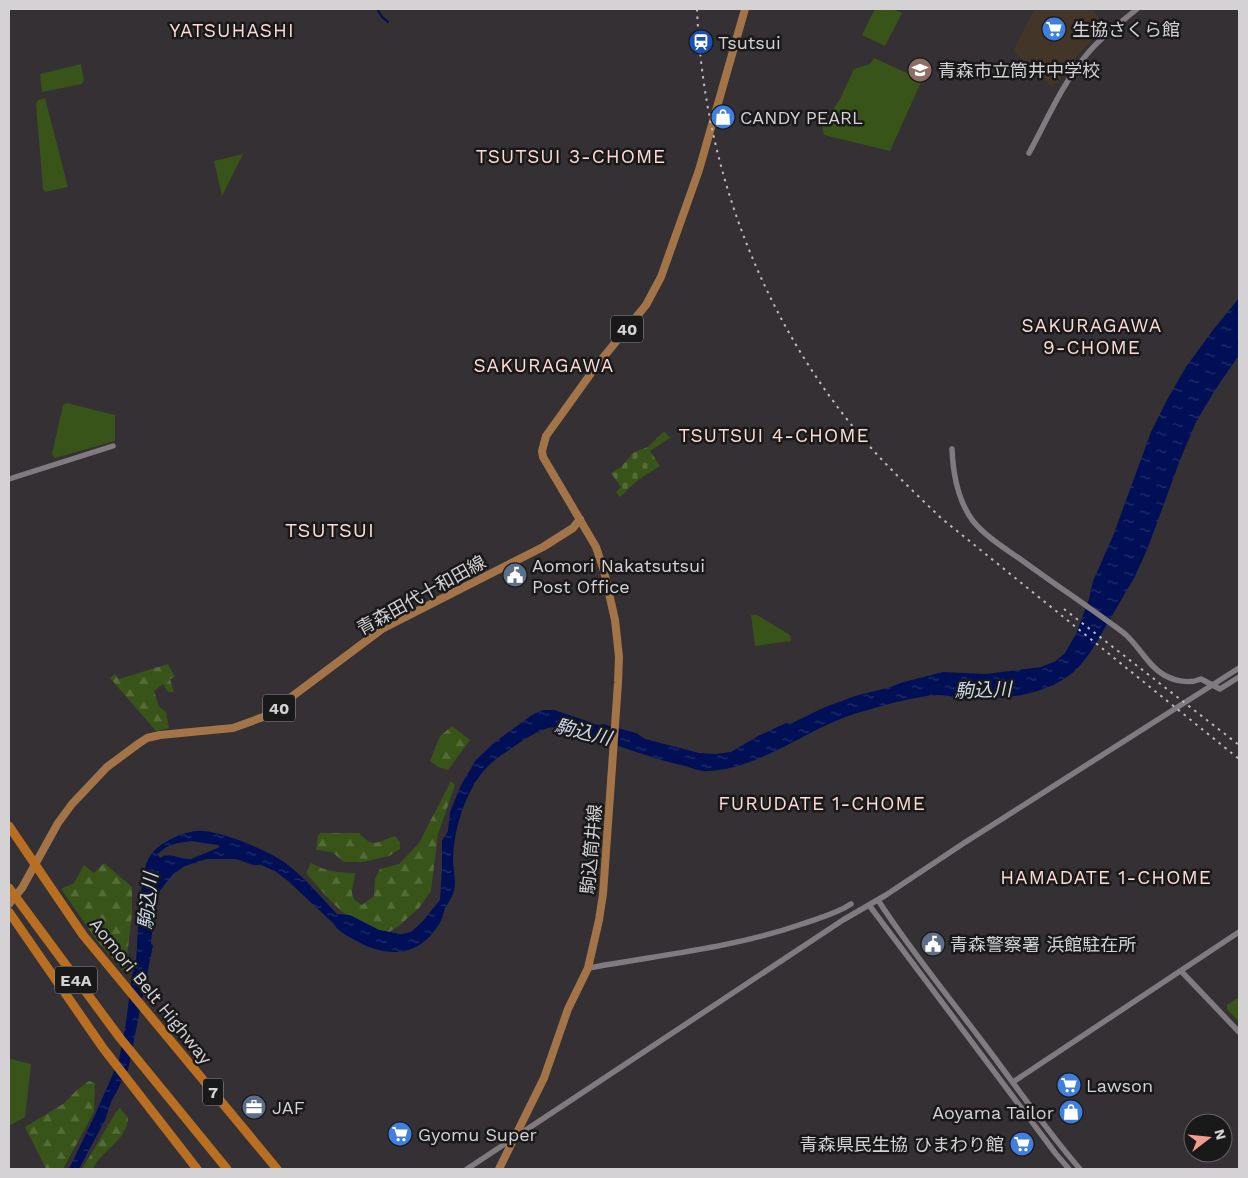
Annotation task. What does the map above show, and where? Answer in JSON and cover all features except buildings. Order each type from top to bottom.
[{"type":"highway","name":"Aomori Belt Highway","points":[[9,826],[82,935],[277,1169]]},
{"type":"highway","name":"E4A","points":[[9,888],[63,963],[145,1070],[227,1169]]},
{"type":"highway","points":[[9,912],[72,1006],[132,1087],[197,1169]]},
{"type":"main road","name":"40","points":[[580,519],[543,457],[543,444],[546,436],[570,401],[638,316],[654,292],[669,256],[699,170],[745,9]]},
{"type":"main road","name":"駒込筒井線","points":[[499,1169],[544,1078],[568,1009],[588,968],[601,907],[612,780],[619,657],[614,610],[598,553],[580,519]]},
{"type":"main road","name":"青森田代十和田線","points":[[9,904],[36,866],[51,836],[72,804],[107,767],[144,740],[160,735],[233,728],[266,716],[382,629],[543,547],[573,528],[580,519]]},
{"type":"street","points":[[1029,153],[1066,84],[1082,60],[1102,38],[1137,9]]},
{"type":"street","points":[[9,479],[113,446]]},
{"type":"street","points":[[952,449],[956,483],[965,507],[972,519],[999,544],[1132,640],[1157,670],[1166,676],[1187,682],[1194,682],[1200,678],[1220,689],[1239,677]]},
{"type":"street","points":[[467,1169],[830,928],[878,900],[1239,668]]},
{"type":"street","points":[[878,900],[1080,1169]]},
{"type":"street","points":[[588,968],[714,947],[764,936],[834,914],[851,904]]},
{"type":"street","points":[[869,905],[1069,1169]]},
{"type":"street","points":[[1013,1082],[1239,932]]},
{"type":"street","points":[[1181,971],[1239,1032]]},
{"type":"shaded area","points":[[1035,9],[1092,9],[1104,24],[1071,63],[1055,86],[1052,87],[1013,51]]},
{"type":"green space","points":[[875,9],[893,9],[902,13],[885,46],[862,35]]},
{"type":"green space","points":[[874,58],[922,80],[890,151],[824,135],[822,125],[840,99],[854,69],[870,64]]},
{"type":"green space","points":[[81,64],[84,80],[82,84],[42,92],[40,74]]},
{"type":"green space","points":[[45,98],[68,187],[45,192],[43,189],[36,104],[38,100]]},
{"type":"green space","points":[[243,154],[222,196],[214,161]]},
{"type":"green space","points":[[67,403],[115,415],[115,441],[55,458],[52,454],[63,405]]},
{"type":"green space","points":[[664,431],[670,438],[650,451],[660,466],[638,480],[620,497],[616,492],[621,487],[611,473],[621,467],[634,452],[648,447]]},
{"type":"green space","points":[[751,615],[757,615],[790,635],[791,641],[755,646]]},
{"type":"green space","points":[[168,664],[175,677],[170,679],[174,692],[168,692],[163,684],[154,691],[159,707],[166,712],[169,728],[156,731],[110,678],[115,674],[119,679]]},
{"type":"green space","points":[[452,726],[470,740],[448,770],[438,767],[430,761],[440,736]]},
{"type":"green space","points":[[451,781],[455,785],[438,834],[431,891],[419,908],[400,925],[386,934],[361,925],[341,911],[306,873],[311,863],[332,871],[355,873],[352,895],[362,905],[374,896],[375,879],[380,869],[399,864],[419,843]]},
{"type":"green space","points":[[320,833],[359,833],[372,843],[395,836],[400,842],[400,849],[389,856],[363,862],[344,862],[332,852],[316,850]]},
{"type":"green space","points":[[104,863],[132,887],[132,915],[125,972],[98,942],[61,889],[74,883],[84,865],[94,873]]},
{"type":"green space","points":[[1239,997],[1239,1022],[1227,1009],[1227,1005]]},
{"type":"green space","points":[[11,1059],[31,1064],[25,1117],[9,1126],[9,1065]]},
{"type":"green space","points":[[89,1081],[95,1083],[94,1112],[63,1169],[46,1169],[25,1127],[63,1104]]},
{"type":"green space","points":[[120,1108],[128,1118],[127,1126],[123,1133],[93,1169],[82,1169],[116,1112]]},
{"type":"water","name":"駒込川","points":[[1239,298],[1239,355],[1196,422],[1147,550],[1134,578],[1093,648],[1071,674],[1048,687],[1021,695],[994,698],[963,698],[938,695],[885,705],[836,721],[764,756],[727,769],[699,770],[661,760],[569,729],[553,727],[543,730],[496,759],[475,783],[465,803],[455,837],[453,859],[454,891],[439,924],[429,937],[409,950],[386,952],[351,938],[339,930],[288,881],[275,871],[261,865],[253,865],[236,859],[207,859],[185,866],[173,874],[159,892],[154,919],[155,926],[152,933],[151,944],[153,945],[128,1070],[111,1102],[105,1120],[79,1169],[69,1169],[119,1060],[132,975],[136,965],[143,876],[150,856],[160,846],[182,834],[197,831],[213,832],[232,838],[263,850],[286,864],[309,884],[337,914],[350,915],[379,930],[401,934],[411,932],[423,921],[440,900],[442,841],[448,831],[450,812],[461,785],[476,760],[495,742],[532,715],[543,710],[554,710],[599,725],[603,724],[636,733],[645,739],[699,753],[715,754],[731,752],[758,736],[786,723],[792,723],[823,708],[855,696],[900,683],[943,672],[986,674],[1041,667],[1056,661],[1065,653],[1076,634],[1089,599],[1093,581],[1113,536],[1151,432],[1186,367]],"holes":[[[191,841],[218,845],[220,847],[191,859],[167,855],[160,858],[158,854],[177,843]]]},
{"type":"waterway","points":[[377,9],[388,22]]},
{"type":"railway","points":[[697,9],[702,66],[711,123],[725,180],[743,235],[766,288],[793,339],[824,388],[859,434],[941,518],[1239,759]]},
{"type":"railway","points":[[1064,609],[1239,745]]},
{"type":"place","name":"生協さくら館","points":[[1054,29]]},
{"type":"place","name":"Tsutsui","points":[[701,42]]},
{"type":"place","name":"青森市立筒井中学校","points":[[920,70]]},
{"type":"place","name":"CANDY PEARL","points":[[723,117]]},
{"type":"place","name":"Aomori Nakatsutsui Post Office","points":[[515,575]]},
{"type":"place","name":"青森警察署 浜館駐在所","points":[[933,944]]},
{"type":"place","name":"Lawson","points":[[1069,1085]]},
{"type":"place","name":"JAF","points":[[254,1107]]},
{"type":"place","name":"Aoyama Tailor","points":[[1071,1112]]},
{"type":"place","name":"Gyomu Super","points":[[400,1134]]},
{"type":"place","name":"青森県民生協 ひまわり館","points":[[1022,1144]]},
{"type":"district","name":"YATSUHASHI","points":[[232,30]]},
{"type":"district","name":"TSUTSUI 3-CHOME","points":[[571,156]]},
{"type":"district","name":"SAKURAGAWA 9-CHOME","points":[[1092,336]]},
{"type":"district","name":"SAKURAGAWA","points":[[544,365]]},
{"type":"district","name":"TSUTSUI 4-CHOME","points":[[774,435]]},
{"type":"district","name":"TSUTSUI","points":[[330,530]]},
{"type":"district","name":"FURUDATE 1-CHOME","points":[[822,803]]},
{"type":"district","name":"HAMADATE 1-CHOME","points":[[1106,877]]}]
